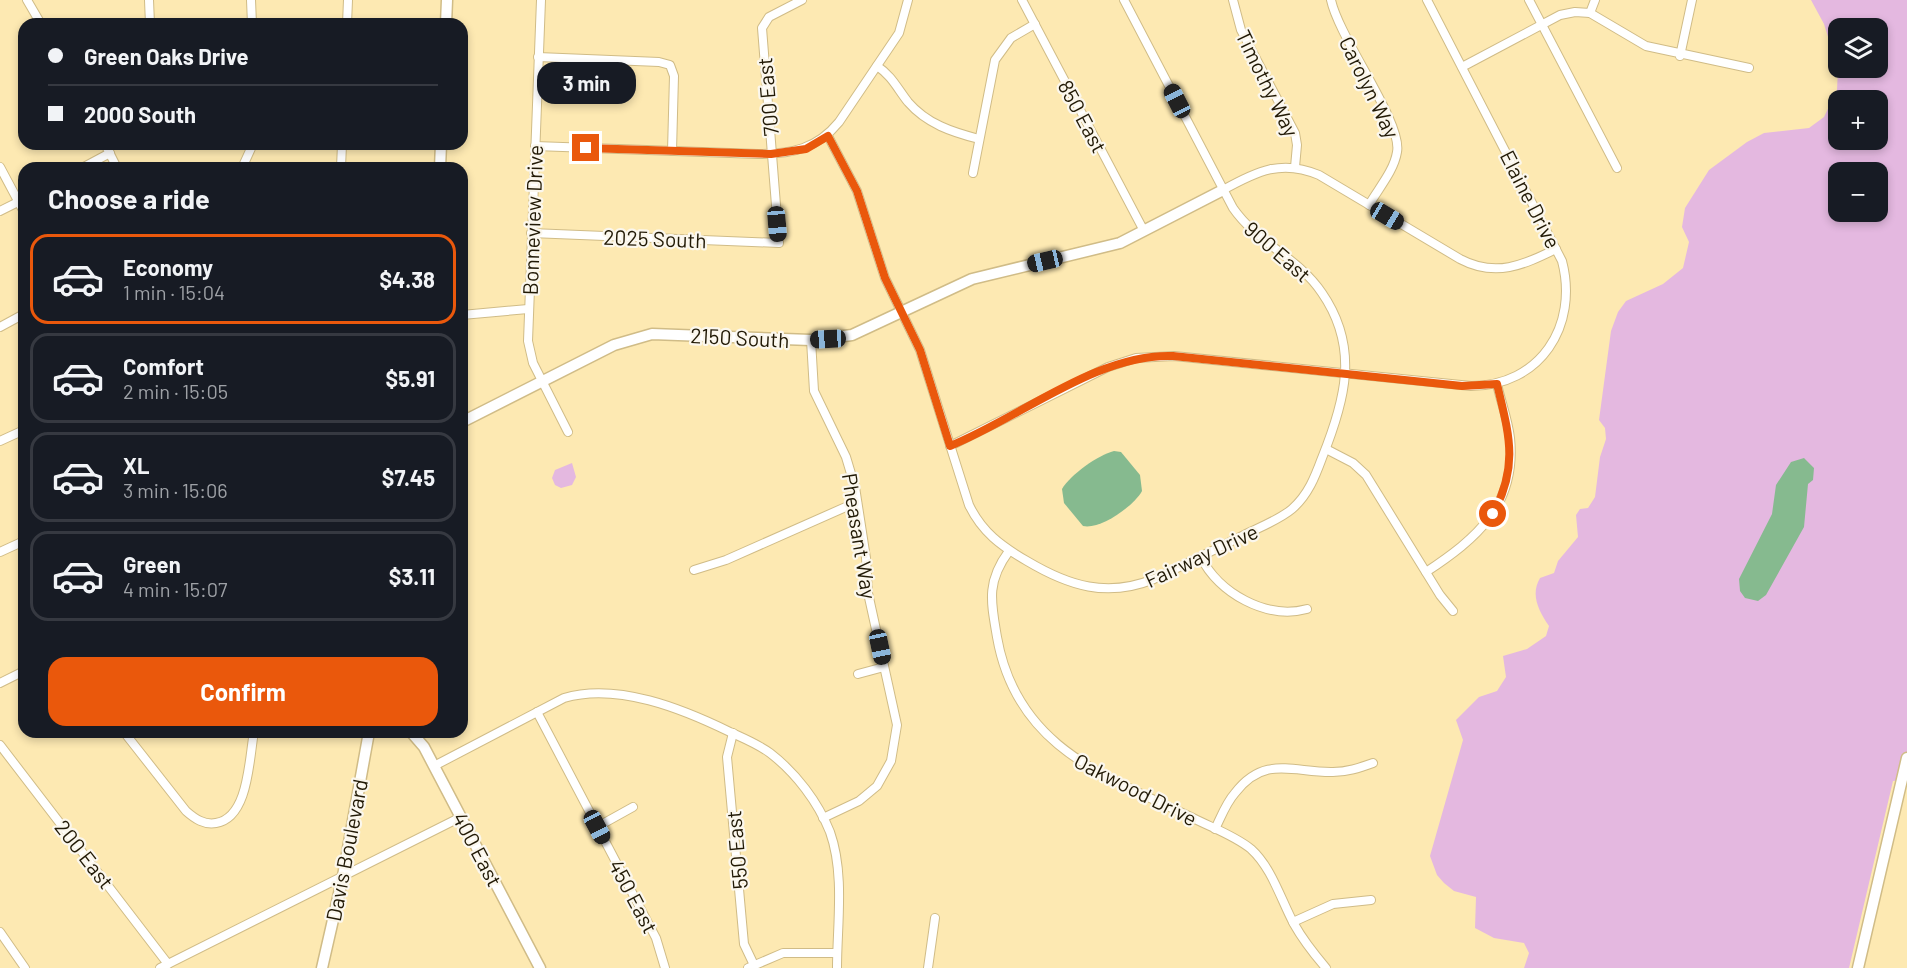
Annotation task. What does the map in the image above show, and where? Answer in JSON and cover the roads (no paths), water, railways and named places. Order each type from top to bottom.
[{"type":"street","points":[[27,0],[38,18]]},
{"type":"street","points":[[149,0],[150,18]]},
{"type":"street","points":[[251,0],[252,18]]},
{"type":"street","points":[[347,18],[348,0]]},
{"type":"street","points":[[446,18],[447,0]]},
{"type":"street","name":"Bonneview Drive","points":[[541,0],[528,309],[529,352],[568,432]]},
{"type":"street","name":"700 East","points":[[779,243],[763,23],[802,0]]},
{"type":"street","points":[[535,146],[771,154],[806,149],[828,136],[877,66],[899,33],[908,0]]},
{"type":"street","name":"850 East","points":[[1022,0],[1143,231]]},
{"type":"street","name":"900 East","points":[[1124,0],[1239,217],[1253,233],[1294,262],[1321,292],[1340,329],[1346,374],[1342,404],[1326,449]]},
{"type":"street","name":"Timothy Way","points":[[1233,0],[1241,30],[1295,133],[1297,144],[1295,167]]},
{"type":"street","name":"Carolyn Way","points":[[1331,0],[1341,27],[1398,138],[1396,156],[1369,205]]},
{"type":"street","name":"Elaine Drive","points":[[1427,0],[1562,261],[1567,287],[1565,311],[1556,336],[1531,366],[1497,384]]},
{"type":"street","points":[[1529,0],[1617,168]]},
{"type":"street","points":[[1590,13],[1594,0]]},
{"type":"street","points":[[1680,56],[1692,0]]},
{"type":"street","points":[[1462,67],[1567,13],[1590,13],[1637,43],[1680,56],[1749,68]]},
{"type":"street","points":[[973,173],[995,60],[1011,39],[1035,24]]},
{"type":"street","points":[[538,57],[659,62],[670,65],[674,76],[672,151]]},
{"type":"street","points":[[877,66],[894,78],[905,98],[924,117],[944,129],[979,140]]},
{"type":"street","name":"Fairway Drive","points":[[828,136],[857,191],[885,278],[920,350],[974,515],[987,534],[1009,551],[1060,579],[1080,587],[1101,590],[1143,584],[1280,518],[1293,508],[1309,489],[1326,449]]},
{"type":"street","points":[[108,150],[114,162]]},
{"type":"street","points":[[93,162],[110,153]]},
{"type":"street","points":[[1223,190],[1261,170],[1284,166],[1295,167],[1319,175],[1460,260],[1481,268],[1515,268],[1556,249]]},
{"type":"street","points":[[0,167],[18,195]]},
{"type":"street","name":"2150 South","points":[[468,419],[614,345],[652,334],[811,340],[858,333],[972,279],[1110,246],[1223,190]]},
{"type":"street","points":[[0,212],[18,202]]},
{"type":"street","name":"2025 South","points":[[531,233],[779,243]]},
{"type":"street","points":[[468,314],[528,309]]},
{"type":"street","points":[[0,327],[18,317]]},
{"type":"street","name":"Pheasant Way","points":[[811,340],[814,391],[846,457],[857,502],[868,593],[897,725],[891,760],[881,780],[866,796],[823,818]]},
{"type":"street","points":[[950,446],[1108,367],[1136,358],[1173,356],[1471,386],[1497,384],[1510,441],[1510,461],[1503,493],[1493,514],[1478,534],[1426,572]]},
{"type":"street","points":[[0,441],[18,433]]},
{"type":"street","points":[[1326,449],[1353,463],[1366,475],[1453,611]]},
{"type":"street","points":[[694,570],[726,560],[857,502]]},
{"type":"street","points":[[0,552],[18,544]]},
{"type":"street","name":"Oakwood Drive","points":[[1009,551],[995,574],[992,606],[1004,669],[1014,692],[1030,716],[1062,750],[1089,769],[1238,840],[1258,855],[1293,922],[1308,946],[1326,968]]},
{"type":"street","points":[[1201,557],[1212,578],[1233,593],[1278,612],[1289,614],[1307,609]]},
{"type":"street","points":[[858,674],[884,667]]},
{"type":"street","points":[[0,683],[18,674]]},
{"type":"street","points":[[434,766],[574,695],[603,694],[677,708],[767,751],[784,765],[809,794],[823,818],[832,841],[837,862],[837,968]]},
{"type":"street","name":"450 East","points":[[537,712],[658,944],[665,968]]},
{"type":"street","name":"550 East","points":[[733,734],[727,757],[744,944],[751,967]]},
{"type":"street","points":[[129,738],[190,814],[204,823],[226,820],[234,814],[242,802],[253,738]]},
{"type":"street","name":"Davis Boulevard","points":[[322,968],[343,876],[368,738]]},
{"type":"street","name":"400 East","points":[[417,738],[540,968]]},
{"type":"street","name":"200 East","points":[[0,745],[168,964]]},
{"type":"street","points":[[1858,968],[1907,758]]},
{"type":"street","points":[[1215,829],[1234,793],[1246,781],[1263,771],[1290,766],[1325,772],[1342,772],[1373,763]]},
{"type":"street","points":[[597,827],[633,807]]},
{"type":"street","points":[[160,968],[461,817]]},
{"type":"street","points":[[1293,922],[1333,904],[1371,900]]},
{"type":"street","points":[[928,968],[935,918]]},
{"type":"street","points":[[0,932],[25,968]]},
{"type":"street","points":[[751,967],[783,953],[837,953]]}]
